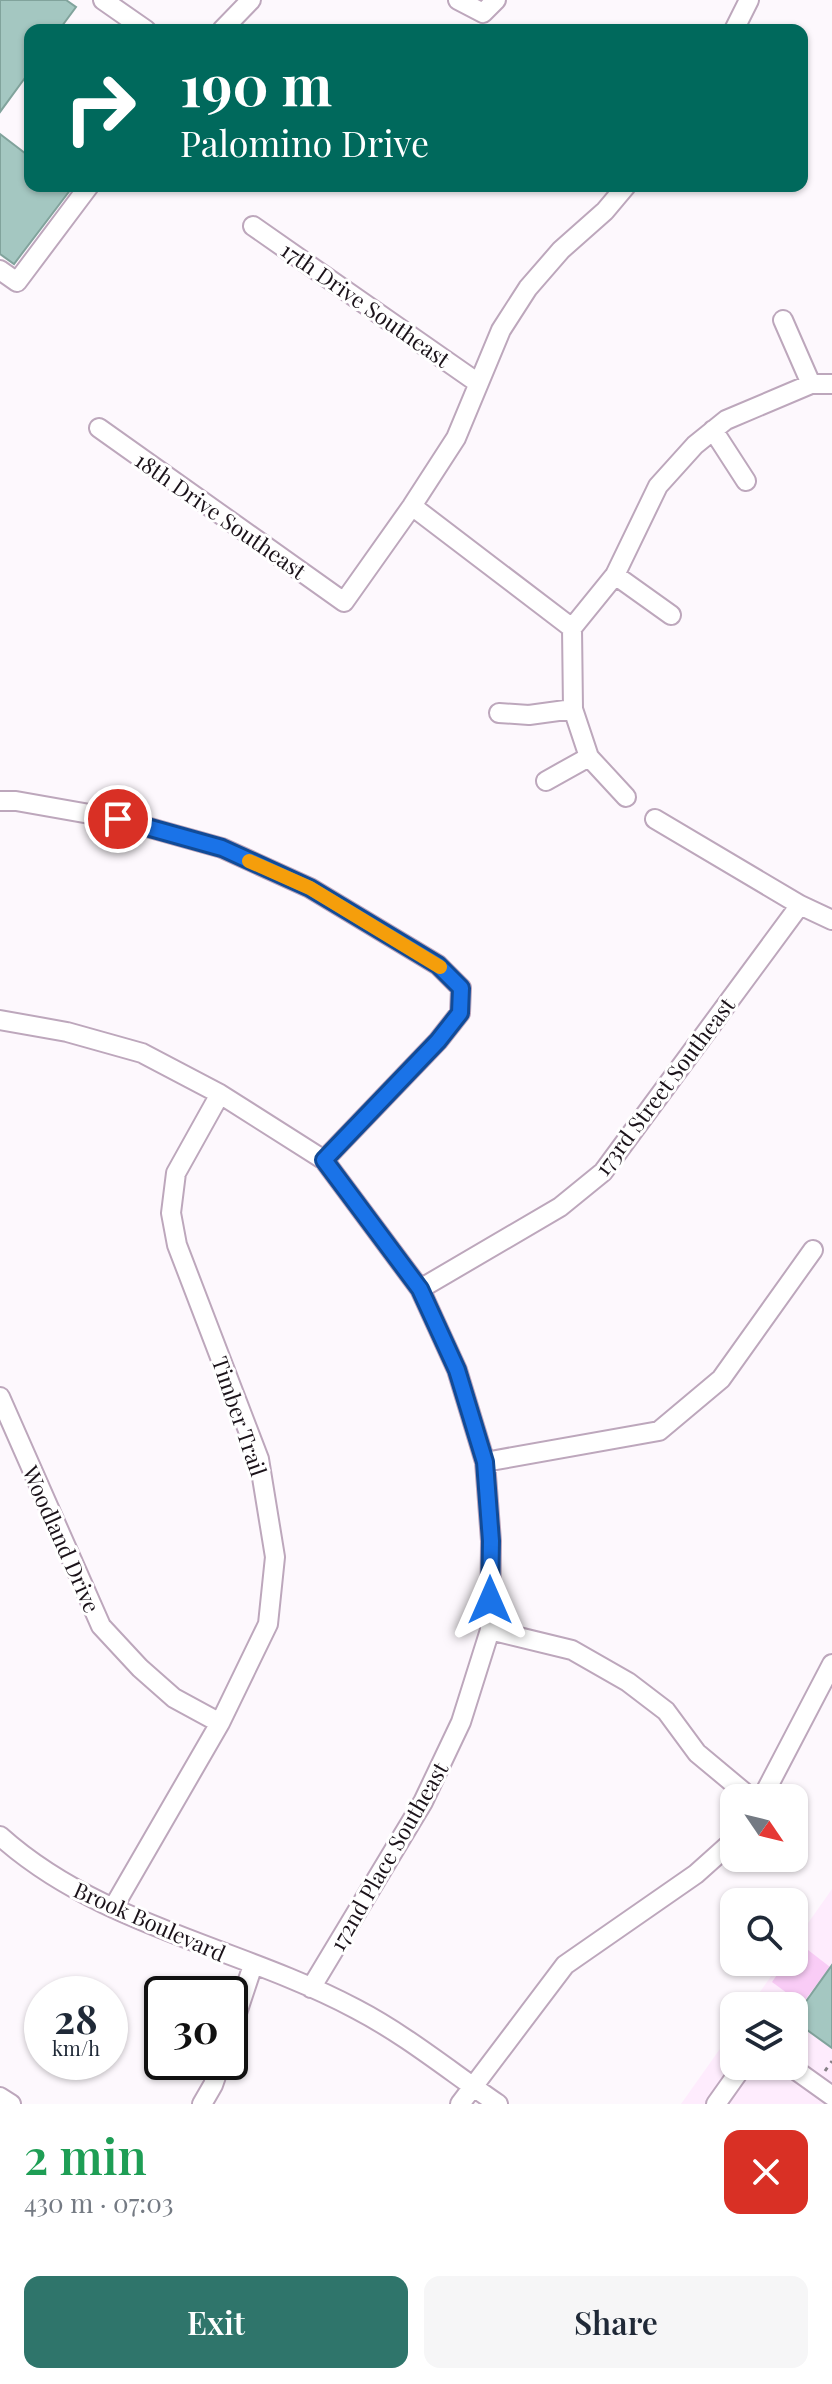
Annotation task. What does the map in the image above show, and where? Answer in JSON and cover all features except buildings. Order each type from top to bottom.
[{"type":"street","points":[[103,0],[137,24]]},
{"type":"street","points":[[228,24],[251,0]]},
{"type":"street","points":[[458,0],[483,13],[496,0]]},
{"type":"street","points":[[737,24],[749,0]]},
{"type":"street","points":[[0,270],[17,282],[84,192]]},
{"type":"street","points":[[572,628],[412,506],[456,438],[501,330],[528,288],[561,250],[605,211],[621,192]]},
{"type":"street","name":"17th Drive Southeast","points":[[253,226],[478,383]]},
{"type":"street","points":[[783,320],[811,384]]},
{"type":"street","points":[[626,797],[589,757],[573,709],[572,628],[615,575],[658,486],[695,445],[726,420],[811,384],[832,384]]},
{"type":"street","name":"18th Drive Southeast","points":[[99,428],[344,602],[412,506]]},
{"type":"street","points":[[713,430],[746,481]]},
{"type":"street","points":[[615,575],[671,615]]},
{"type":"street","points":[[499,713],[529,715],[573,709]]},
{"type":"street","points":[[546,781],[589,757]]},
{"type":"street","points":[[0,801],[16,801],[118,819],[222,848],[310,888],[438,965],[461,988],[460,1013],[438,1041],[324,1160],[220,1094],[142,1053],[67,1032],[0,1020]]},
{"type":"street","points":[[655,819],[800,905],[832,920]]},
{"type":"street","name":"173rd Street Southeast","points":[[420,1289],[560,1207],[603,1172],[800,905]]},
{"type":"street","name":"Timber Trail","points":[[113,1908],[220,1723],[268,1624],[275,1557],[259,1459],[177,1245],[171,1213],[176,1173],[220,1094]]},
{"type":"street","name":"172nd Place Southeast","points":[[311,1988],[423,1802],[461,1722],[490,1630],[491,1541],[485,1462],[457,1370],[420,1289],[324,1160]]},
{"type":"street","points":[[485,1462],[659,1431],[721,1379],[813,1250]]},
{"type":"street","name":"Woodland Drive","points":[[0,1397],[101,1626],[140,1668],[174,1698],[220,1723]]},
{"type":"street","points":[[490,1630],[572,1650],[628,1682],[666,1711],[697,1753],[734,1784]]},
{"type":"street","points":[[769,1784],[832,1664]]},
{"type":"street","name":"Brook Boulevard","points":[[0,1836],[59,1881],[113,1908],[311,1988],[367,2015],[498,2104]]},
{"type":"street","points":[[460,2104],[565,1965],[696,1874],[720,1853]]},
{"type":"street","points":[[248,1980],[253,1965]]},
{"type":"street","points":[[808,2079],[832,2096]]},
{"type":"street","points":[[202,2104],[215,2080]]},
{"type":"street","points":[[716,2104],[733,2080]]},
{"type":"street","points":[[0,2097],[11,2104]]},
{"type":"shaded area","points":[[832,1889],[832,2104],[681,2104],[720,2049],[720,2080],[808,2080],[808,1992],[760,1992],[771,1976],[808,1976],[808,1923]]},
{"type":"shaded area","points":[[808,1950],[830,1967],[808,1996],[808,1992],[786,1992],[772,1982],[776,1976],[808,1976]]},
{"type":"slow traffic","points":[[249,861],[310,888],[440,967]]},
{"type":"route","points":[[118,819],[222,848],[310,888],[438,965],[461,988],[460,1013],[438,1041],[324,1160],[420,1289],[457,1370],[485,1462],[491,1541],[490,1600]]}]
